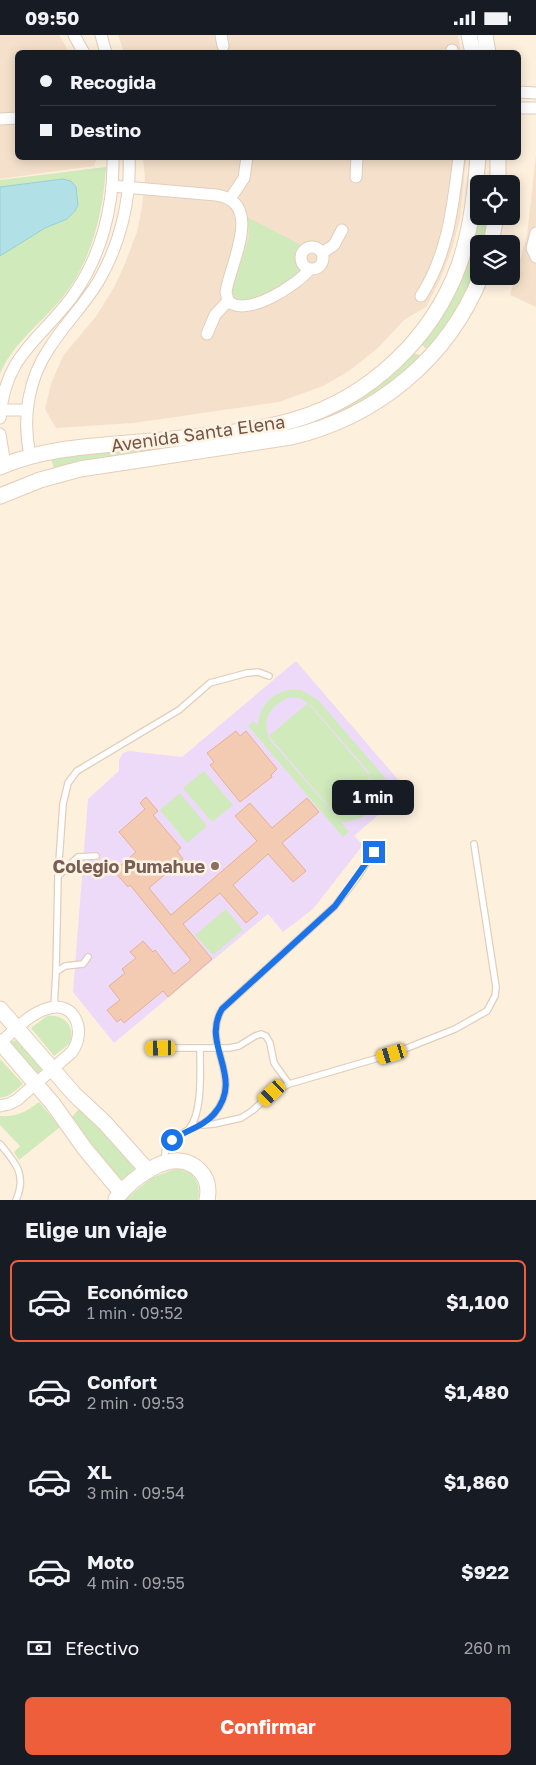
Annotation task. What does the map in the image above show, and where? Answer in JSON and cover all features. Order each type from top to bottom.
[{"type":"street","points":[[74,35],[82,50]]},
{"type":"street","points":[[101,35],[105,50]]},
{"type":"street","points":[[469,35],[472,50]]},
{"type":"street","points":[[485,35],[488,50]]},
{"type":"street","points":[[521,92],[536,93]]},
{"type":"street","points":[[521,107],[536,108]]},
{"type":"street","points":[[0,119],[15,118]]},
{"type":"street","points":[[27,410],[0,414],[8,381],[20,356],[71,299],[90,267],[104,230],[112,186],[113,160]]},
{"type":"street","points":[[21,486],[30,471],[26,430],[27,410],[32,387],[44,357],[90,295],[105,269],[120,229],[128,188],[129,160]]},
{"type":"street","points":[[230,199],[245,174],[247,160]]},
{"type":"street","points":[[356,177],[357,160]]},
{"type":"street","points":[[421,296],[436,270],[443,250],[451,216],[458,160]]},
{"type":"street","name":"Avenida Santa Elena","points":[[477,175],[478,160]]},
{"type":"street","points":[[498,160],[498,175]]},
{"type":"street","points":[[457,175],[470,176]]},
{"type":"street","points":[[112,186],[216,195],[230,199],[238,209],[242,224],[241,239],[226,289],[228,301]]},
{"type":"street","name":"Avenida Santa Elena","points":[[2,466],[30,456],[56,451],[236,431],[292,421],[334,405],[355,393],[378,376],[411,345],[442,302],[459,265],[470,225]]},
{"type":"street","points":[[322,253],[334,245],[342,230]]},
{"type":"street","points":[[536,233],[532,248],[536,257]]},
{"type":"street","points":[[228,301],[235,305],[243,306],[277,295],[297,283],[310,269],[321,265],[322,253],[310,247],[302,253],[302,263],[310,269]]},
{"type":"street","name":"Avenida Santa Elena","points":[[0,496],[50,476],[80,469],[276,440],[318,430],[353,416],[382,399],[410,378],[428,359],[464,313],[477,285]]},
{"type":"street","points":[[207,333],[215,315],[228,301]]},
{"type":"street","points":[[411,345],[424,350],[428,359]]},
{"type":"street","points":[[0,433],[2,466]]},
{"type":"street","points":[[0,1106],[13,1102],[36,1084],[76,1047],[80,1029],[76,1019],[69,1012],[54,1007],[40,1011],[0,1043],[36,1084],[61,1114],[118,1196],[148,1171],[164,1163],[179,1161],[193,1164],[205,1179],[208,1189],[207,1200]]},
{"type":"street","points":[[0,1009],[78,1099],[105,1123],[148,1171]]},
{"type":"street","points":[[61,1114],[71,1108],[78,1099]]},
{"type":"lane","points":[[54,1007],[58,876],[63,804],[68,783],[77,771],[179,710],[210,683],[247,673],[258,672],[269,676]]},
{"type":"lane","points":[[203,1125],[214,1115],[222,1103],[226,1090],[227,1077],[214,1027],[216,1018],[222,1009],[335,906],[357,878],[379,843]]},
{"type":"lane","points":[[164,1163],[166,1146],[190,1129],[240,1117],[252,1111],[272,1093],[289,1084],[392,1054],[455,1029],[487,1011],[495,996],[496,987],[490,938],[474,844]]},
{"type":"lane","points":[[58,876],[78,857],[96,856]]},
{"type":"lane","points":[[56,972],[65,966],[83,964],[88,957]]},
{"type":"lane","points":[[151,1048],[219,1048],[239,1046],[261,1034],[266,1036],[270,1043],[274,1063],[289,1084]]},
{"type":"lane","points":[[190,1129],[195,1122],[197,1107],[200,1048]]},
{"type":"lane","points":[[0,1144],[18,1165],[19,1189],[16,1200]]},
{"type":"shaded area","points":[[0,35],[59,35],[68,50],[15,50],[15,160],[96,160],[94,166],[0,179]]},
{"type":"shaded area","points":[[118,35],[458,35],[461,50],[123,50]]},
{"type":"shaded area","points":[[536,156],[536,307],[510,295],[513,285],[520,285],[520,260],[527,235]]},
{"type":"shaded area","points":[[143,160],[466,160],[460,218],[452,249],[440,280],[426,307],[404,320],[378,348],[349,371],[323,386],[279,402],[134,423],[56,428],[45,409],[51,384],[63,356],[97,315],[124,266],[137,232],[145,178]]},
{"type":"shaded area","name":"Colegio Pumahue","points":[[296,661],[407,790],[354,836],[363,845],[313,909],[283,932],[268,914],[114,1043],[73,992],[88,799],[119,771],[119,760],[123,753],[129,751],[182,757]]},
{"type":"green space","points":[[106,167],[98,222],[93,241],[78,275],[56,305],[17,346],[0,374],[0,180]]},
{"type":"green space","points":[[247,217],[303,246],[298,259],[302,272],[281,289],[259,297],[244,299],[233,296],[232,288],[249,237]]},
{"type":"green space","points":[[472,225],[488,225],[487,235],[470,235],[472,285],[466,296],[451,320],[429,348],[425,348],[421,343]]},
{"type":"green space","points":[[411,354],[418,354],[420,358],[374,398],[314,426],[54,469],[51,458],[279,428]]},
{"type":"green space","points":[[301,690],[318,700],[393,787],[387,791],[382,786],[378,802],[369,813],[357,819],[341,822],[349,832],[343,837],[248,726],[254,721],[258,726],[263,707],[271,698],[282,692]],"holes":[[[288,698],[299,698],[310,704],[369,772],[373,789],[366,806],[349,814],[335,812],[330,809],[270,740],[266,727],[268,715],[281,701]]]},
{"type":"green space","points":[[308,703],[371,777],[332,810],[269,736]]},
{"type":"green space","points":[[204,771],[233,805],[212,822],[183,788]]},
{"type":"green space","points":[[180,793],[207,826],[187,843],[160,810]]},
{"type":"green space","points":[[226,909],[243,930],[213,955],[195,935]]},
{"type":"green space","points":[[47,1016],[63,1019],[70,1026],[71,1031],[70,1043],[54,1056],[31,1028]]},
{"type":"green space","points":[[19,1040],[43,1069],[38,1074],[10,1043]]},
{"type":"green space","points":[[0,1059],[23,1084],[9,1095],[0,1098]]},
{"type":"green space","points":[[39,1102],[60,1127],[19,1160],[14,1152],[20,1146],[0,1125],[0,1116],[11,1116],[21,1113]]},
{"type":"green space","points":[[78,1110],[93,1120],[136,1168],[123,1183],[119,1183],[71,1118]]},
{"type":"green space","points":[[175,1169],[187,1171],[195,1178],[199,1188],[198,1200],[125,1200],[151,1178]]},
{"type":"water","points":[[63,179],[71,181],[76,187],[78,205],[75,211],[67,219],[45,228],[0,256],[0,187]]},
{"type":"building","points":[[236,731],[240,736],[246,731],[277,769],[271,775],[272,777],[240,802],[210,765],[214,762],[207,753]]},
{"type":"building","points":[[146,797],[158,811],[153,815],[181,848],[177,851],[183,859],[149,888],[171,915],[257,841],[235,816],[250,803],[272,828],[307,798],[319,812],[282,843],[306,871],[293,882],[268,854],[233,885],[258,913],[246,923],[220,893],[183,924],[212,959],[168,997],[163,991],[124,1023],[121,1019],[117,1022],[107,1010],[120,1000],[109,986],[125,973],[122,969],[136,958],[130,952],[143,941],[153,952],[155,950],[174,974],[191,960],[130,885],[128,887],[114,871],[136,852],[119,832],[145,809],[140,803]]},
{"type":"place","name":"Colegio Pumahue","points":[[215,866]]},
{"type":"route","points":[[172,1140],[190,1129],[203,1125],[214,1115],[222,1103],[227,1077],[215,1038],[214,1027],[216,1018],[222,1009],[335,906],[346,894],[374,852]]}]
